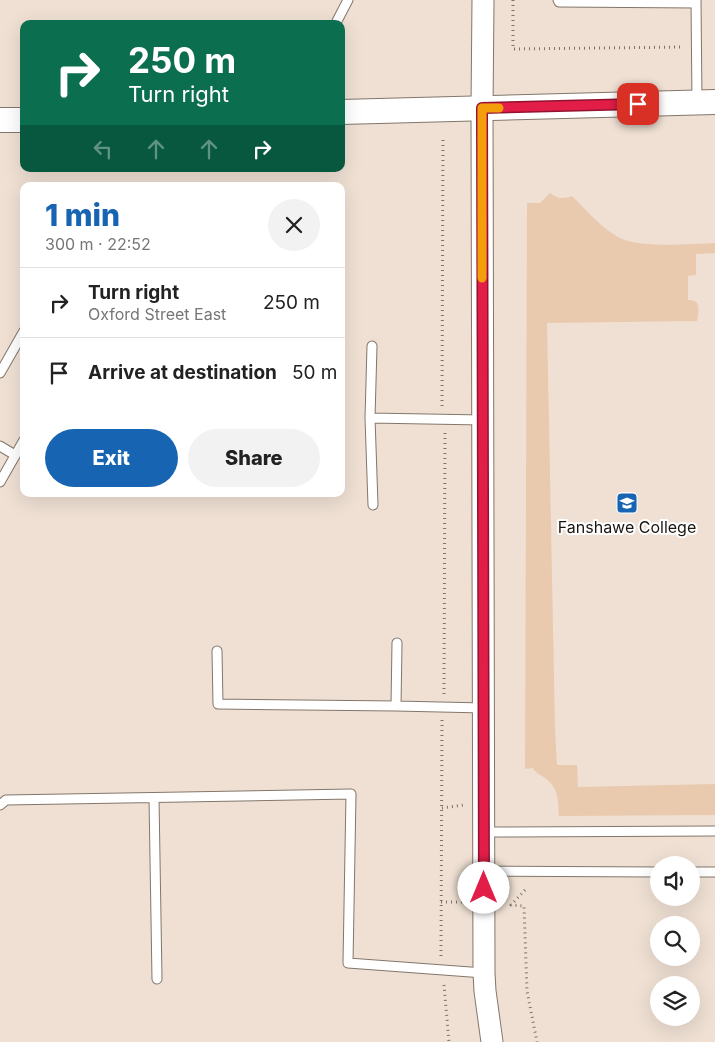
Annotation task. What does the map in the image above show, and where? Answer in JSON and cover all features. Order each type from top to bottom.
[{"type":"main road","points":[[345,112],[706,103]]},
{"type":"main road","points":[[0,120],[20,120]]},
{"type":"street","points":[[483,0],[484,973],[492,1042]]},
{"type":"lane","points":[[338,20],[348,0]]},
{"type":"lane","points":[[558,0],[559,2],[696,1],[706,103]]},
{"type":"lane","points":[[0,373],[20,338]]},
{"type":"lane","points":[[372,346],[370,418],[374,505]]},
{"type":"lane","points":[[370,418],[483,420]]},
{"type":"lane","points":[[0,446],[15,455]]},
{"type":"lane","points":[[0,482],[20,447]]},
{"type":"lane","points":[[396,706],[397,643]]},
{"type":"lane","points":[[217,651],[218,704],[484,708]]},
{"type":"lane","points":[[0,805],[6,800],[351,794],[348,963],[484,973]]},
{"type":"lane","points":[[154,798],[157,979]]},
{"type":"lane","points":[[484,832],[715,831]]},
{"type":"lane","points":[[484,871],[650,872]]},
{"type":"lane","points":[[700,872],[715,872]]},
{"type":"path","points":[[514,0],[513,49],[684,47]]},
{"type":"path","points":[[442,409],[443,136]]},
{"type":"path","points":[[444,697],[445,429]]},
{"type":"path","points":[[440,957],[442,720]]},
{"type":"path","points":[[442,808],[464,805]]},
{"type":"path","points":[[525,890],[511,905],[524,906],[527,991],[537,1042]]},
{"type":"path","points":[[441,902],[464,902]]},
{"type":"path","points":[[444,985],[448,1042]]},
{"type":"shaded area","points":[[550,193],[561,198],[572,196],[602,225],[615,235],[631,242],[681,245],[715,243],[715,253],[696,254],[696,275],[688,276],[688,300],[697,303],[697,321],[547,323],[557,765],[577,765],[578,787],[715,784],[715,815],[559,816],[557,795],[553,786],[535,772],[533,768],[525,769],[527,203],[540,203]]},
{"type":"slow traffic","points":[[482,278],[482,108],[499,108]]},
{"type":"place","name":"Fanshawe College","points":[[627,503]]},
{"type":"route","points":[[484,888],[482,108],[638,104]]}]
